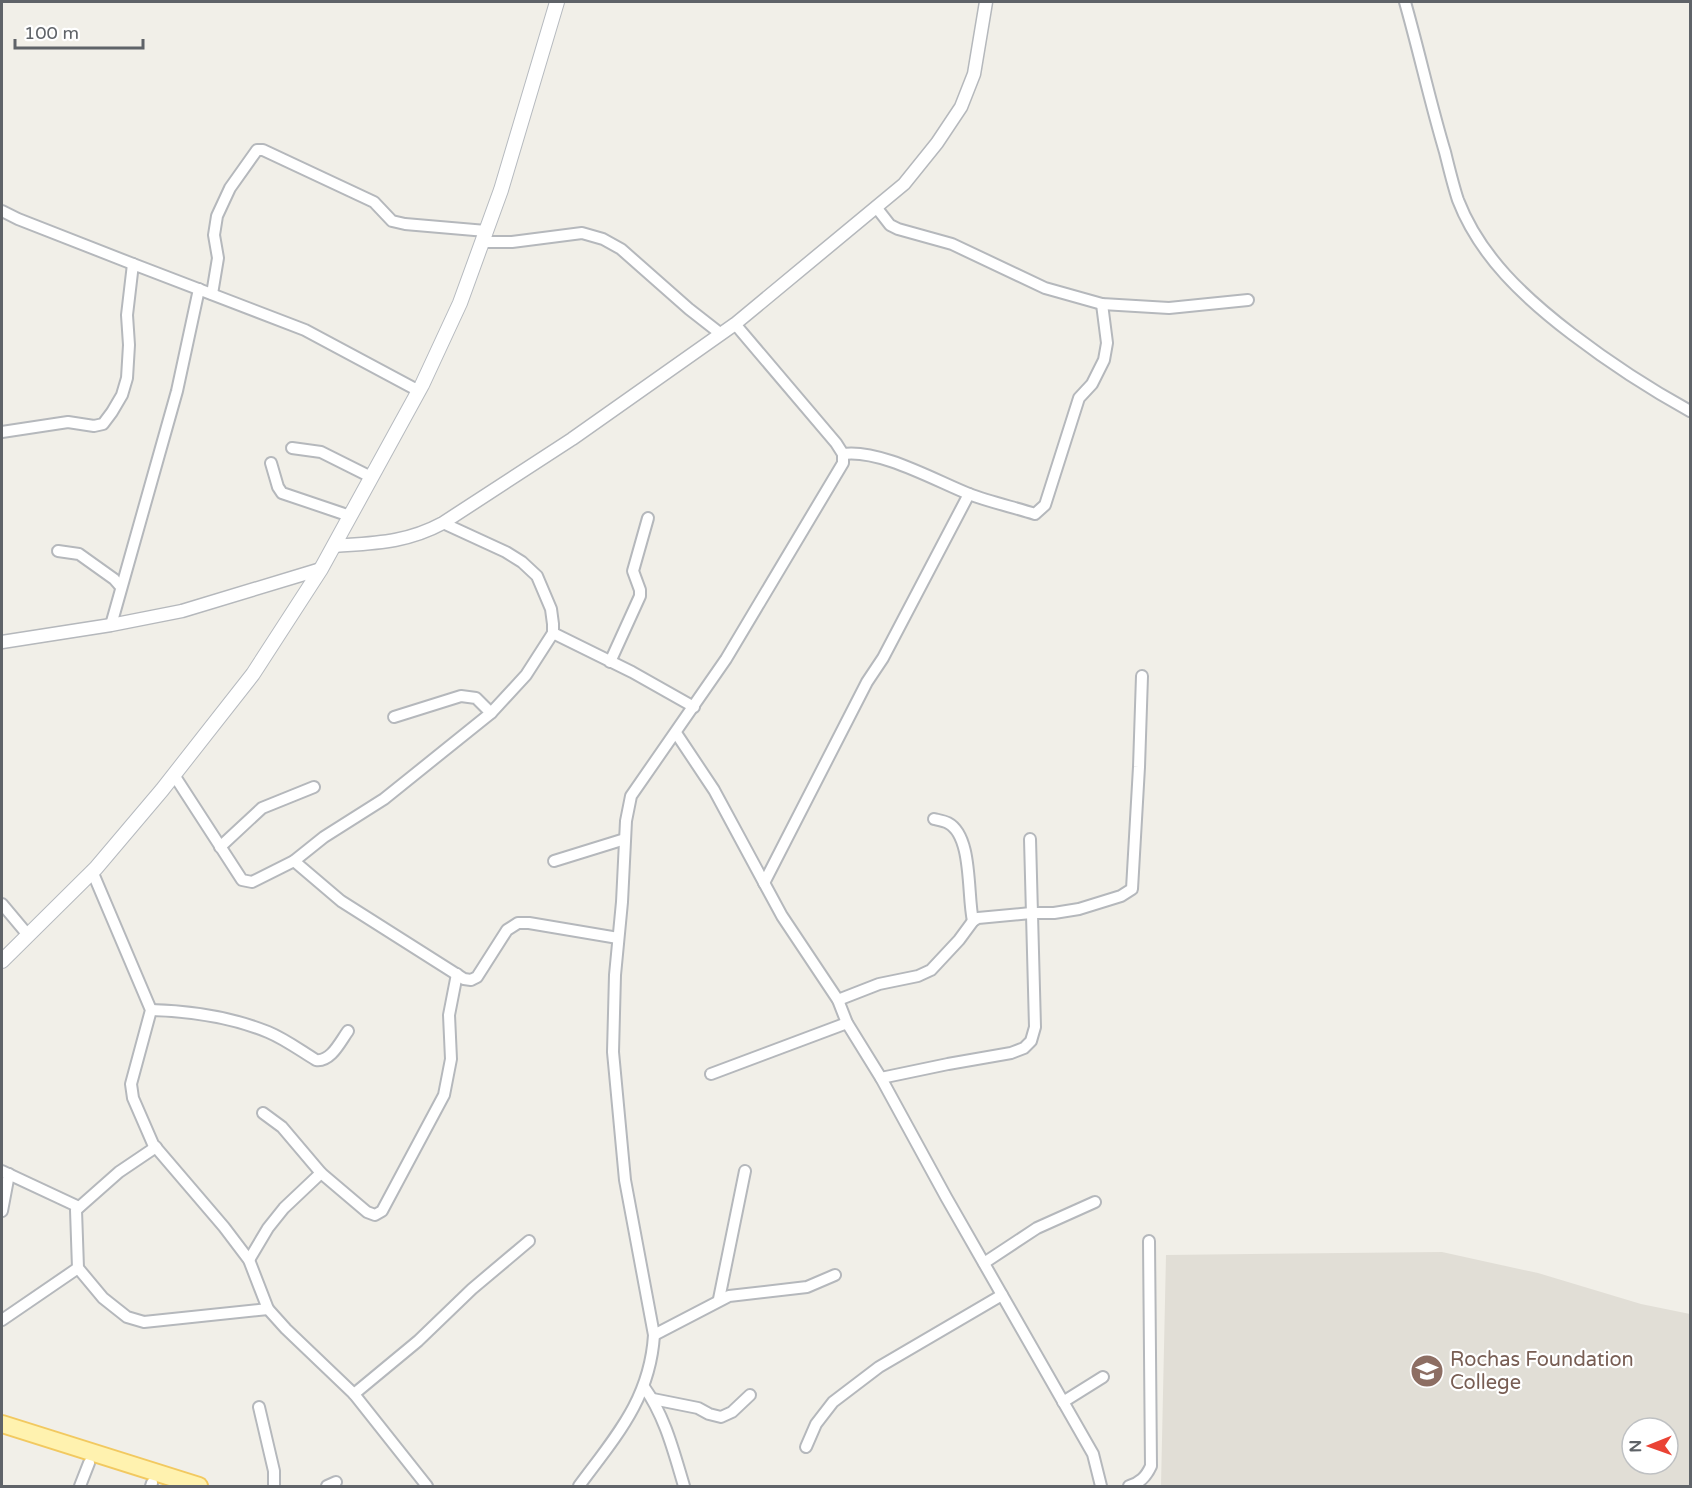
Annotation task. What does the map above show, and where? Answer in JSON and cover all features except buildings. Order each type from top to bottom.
[{"type":"main road","points":[[2,961],[92,871],[174,775],[253,674],[321,569],[418,391],[460,303],[501,190],[556,2]]},
{"type":"main road","points":[[2,1424],[199,1486]]},
{"type":"main road","points":[[2,1436],[156,1485]]},
{"type":"street","points":[[334,546],[393,541],[423,534],[443,523],[572,439],[735,324],[904,184],[937,143],[961,107],[974,74],[986,2]]},
{"type":"street","points":[[1405,2],[1459,201],[1478,241],[1505,275],[1545,314],[1614,366],[1649,389],[1690,411]]},
{"type":"street","points":[[212,294],[218,258],[214,235],[216,216],[230,188],[257,150],[263,150],[374,202],[392,221],[512,242],[582,233],[603,239],[621,249],[721,334]]},
{"type":"street","points":[[876,207],[890,225],[898,229],[952,244],[1045,288],[1101,304],[1169,308],[1248,300]]},
{"type":"street","points":[[2,211],[305,330],[418,391]]},
{"type":"street","points":[[2,432],[68,422],[94,426],[103,424],[122,395],[127,378],[129,345],[127,315],[133,264]]},
{"type":"street","points":[[111,625],[177,391],[199,288]]},
{"type":"street","points":[[843,454],[854,452],[882,459],[932,477],[969,494],[1035,514],[1043,508],[1080,398],[1092,384],[1104,360],[1107,343],[1101,304]]},
{"type":"street","points":[[579,1486],[635,1407],[644,1387],[652,1359],[654,1335],[625,1180],[613,1052],[615,975],[626,821],[631,796],[726,660],[843,463],[843,454],[836,443],[735,324]]},
{"type":"street","points":[[292,448],[321,452],[371,477]]},
{"type":"street","points":[[271,463],[282,493],[350,516]]},
{"type":"street","points":[[764,883],[867,682],[883,658],[969,494]]},
{"type":"street","points":[[610,662],[640,596],[633,571],[648,518]]},
{"type":"street","points":[[174,775],[242,880],[252,882],[294,861],[324,837],[384,799],[491,713],[526,675],[553,633],[551,609],[537,576],[522,562],[506,552],[443,523]]},
{"type":"street","points":[[58,551],[79,554],[122,587]]},
{"type":"street","points":[[2,642],[182,611],[321,569]]},
{"type":"street","points":[[553,633],[694,707]]},
{"type":"street","points":[[838,1000],[879,984],[918,976],[931,970],[973,921],[982,917],[1054,913],[1079,909],[1121,896],[1132,889],[1142,675]]},
{"type":"street","points":[[394,717],[461,696],[476,698],[491,713]]},
{"type":"street","points":[[676,733],[714,790],[782,916],[838,1000],[847,1023],[881,1078],[1093,1454],[1101,1486]]},
{"type":"street","points":[[220,847],[262,808],[314,787]]},
{"type":"street","points":[[934,819],[950,824],[962,840],[966,850],[973,921]]},
{"type":"street","points":[[555,861],[625,839]]},
{"type":"street","points":[[881,1078],[1011,1053],[1024,1048],[1031,1041],[1035,1026],[1030,840]]},
{"type":"street","points":[[294,861],[341,901],[457,974],[471,980],[477,977],[507,930],[518,923],[618,938]]},
{"type":"street","points":[[92,871],[150,1010],[131,1084],[133,1098],[156,1147],[249,1260],[268,1309],[354,1394],[427,1486]]},
{"type":"street","points":[[2,904],[28,935]]},
{"type":"street","points":[[263,1113],[282,1127],[321,1173],[367,1212],[375,1215],[382,1211],[444,1095],[451,1059],[449,1015],[457,974]]},
{"type":"street","points":[[150,1010],[180,1011],[238,1022],[270,1033],[316,1060],[322,1061],[328,1058],[348,1031]]},
{"type":"street","points":[[711,1074],[847,1023]]},
{"type":"street","points":[[156,1147],[118,1172],[76,1210],[78,1268],[103,1298],[127,1317],[144,1322],[268,1309]]},
{"type":"street","points":[[719,1299],[745,1171]]},
{"type":"street","points":[[2,1211],[5,1172],[80,1207]]},
{"type":"street","points":[[249,1260],[268,1228],[284,1208],[321,1173]]},
{"type":"street","points":[[984,1263],[1037,1228],[1095,1202]]},
{"type":"street","points":[[354,1394],[418,1341],[472,1289],[529,1241]]},
{"type":"street","points":[[1129,1486],[1136,1484],[1146,1476],[1151,1466],[1149,1241]]},
{"type":"street","points":[[2,1320],[78,1268]]},
{"type":"street","points":[[654,1335],[719,1299],[748,1292],[807,1287],[835,1275]]},
{"type":"street","points":[[806,1447],[816,1424],[833,1402],[879,1367],[1002,1295]]},
{"type":"street","points":[[1063,1402],[1103,1377]]},
{"type":"street","points":[[644,1387],[653,1399],[684,1486]]},
{"type":"street","points":[[653,1399],[698,1408],[708,1414],[721,1417],[732,1412],[750,1395]]},
{"type":"street","points":[[259,1407],[274,1471],[274,1486]]},
{"type":"street","points":[[80,1486],[89,1463]]},
{"type":"shaded area","name":"Rochas Foundation College","points":[[1442,1252],[1538,1273],[1641,1304],[1690,1314],[1690,1486],[1161,1486],[1166,1255]]},
{"type":"place","name":"Rochas Foundation College","points":[[1427,1371]]}]
